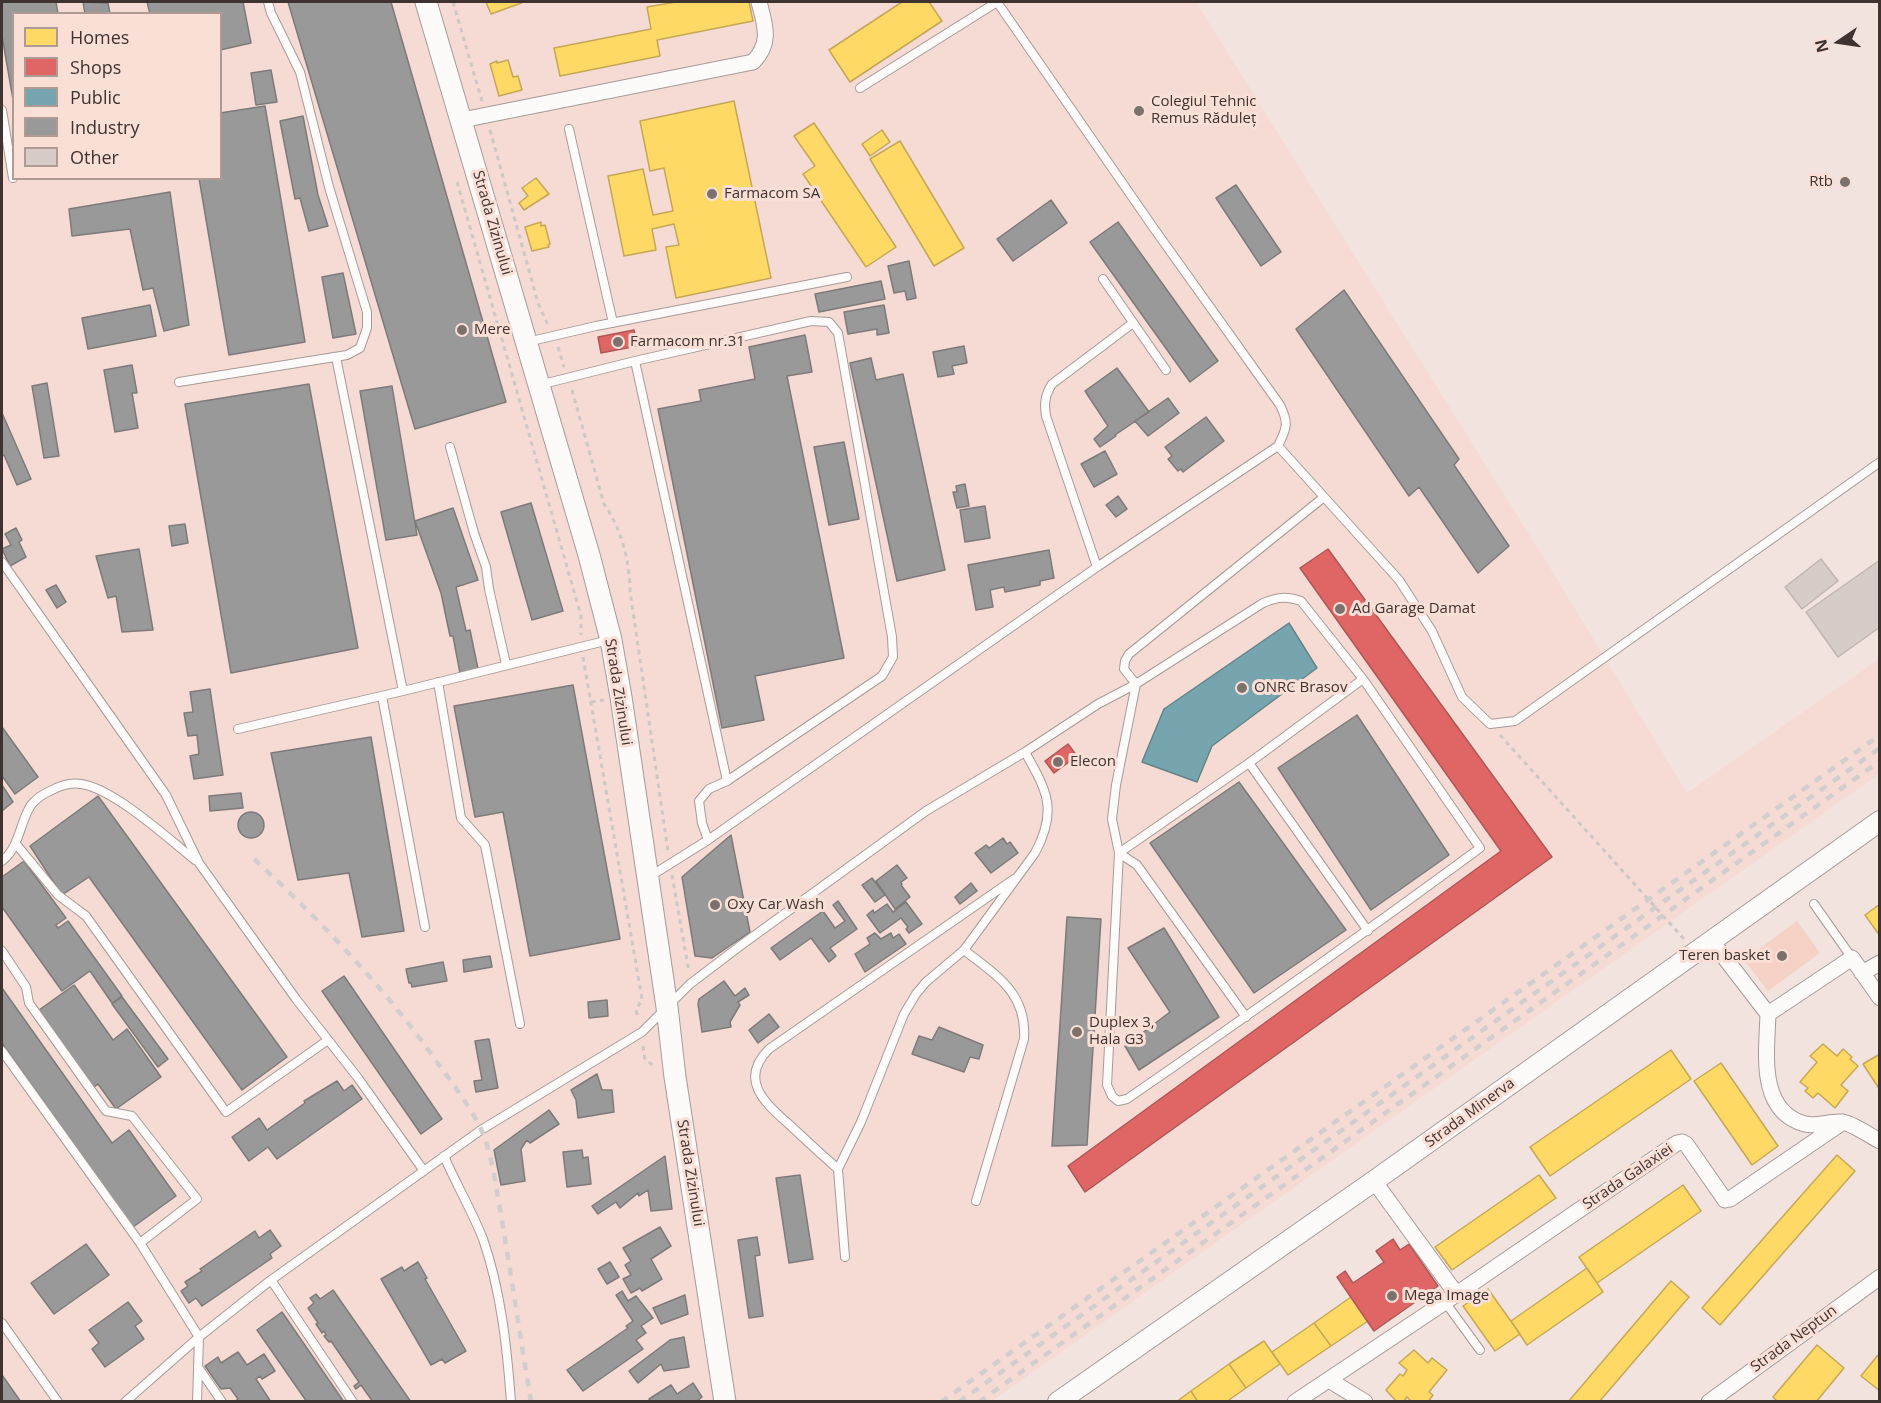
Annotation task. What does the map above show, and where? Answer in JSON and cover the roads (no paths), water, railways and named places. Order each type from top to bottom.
[{"type":"main road","name":"Strada Zizinului","points":[[426,2],[589,555],[611,640],[667,1007],[667,1076],[724,1401]]},
{"type":"street","points":[[462,120],[753,62],[762,53],[765,41],[766,26],[759,2]]},
{"type":"street","name":"Strada Minerva","points":[[1058,1401],[1374,1181],[1880,821]]},
{"type":"street","points":[[1712,940],[1768,1014],[1766,1067],[1770,1088],[1778,1105],[1789,1117],[1806,1124],[1843,1122],[1880,1141]]},
{"type":"street","points":[[1768,1014],[1852,958],[1880,998]]},
{"type":"street","points":[[1863,974],[1880,963]]},
{"type":"street","name":"Strada Galaxiei","points":[[1295,1401],[1451,1298],[1677,1143],[1686,1144],[1725,1200],[1730,1199],[1843,1122]]},
{"type":"street","points":[[1374,1181],[1451,1298]]},
{"type":"street","name":"Strada Neptun","points":[[1708,1401],[1880,1277]]},
{"type":"street","points":[[1329,1380],[1365,1401]]},
{"type":"lane","points":[[179,382],[347,355],[360,348],[367,328],[367,312],[329,187],[300,72],[271,13],[268,2]]},
{"type":"lane","points":[[648,878],[708,840],[1097,567],[1278,446],[1287,430],[1286,417],[1280,405],[997,2],[860,88]]},
{"type":"lane","points":[[2,110],[12,172]]},
{"type":"lane","points":[[569,129],[613,323]]},
{"type":"lane","points":[[526,342],[847,277]]},
{"type":"lane","points":[[1103,279],[1166,370]]},
{"type":"lane","points":[[538,385],[811,321],[829,322],[838,333],[886,604],[893,657],[882,676],[727,781],[709,789],[699,801],[702,824],[708,840]]},
{"type":"lane","points":[[1097,567],[1046,416],[1044,404],[1046,393],[1052,384],[1133,323]]},
{"type":"lane","points":[[336,357],[403,691]]},
{"type":"lane","points":[[636,361],[727,781]]},
{"type":"lane","points":[[1278,446],[1399,580],[1432,631],[1462,697],[1490,724],[1515,721],[1880,462]]},
{"type":"lane","points":[[450,447],[486,567],[506,664]]},
{"type":"lane","points":[[125,1401],[199,1337],[271,1280],[481,1130],[642,1032],[690,984],[740,945],[926,812],[1025,752],[1098,704],[1136,684],[1274,598],[1288,597],[1301,601],[1363,679],[1480,849],[1368,931],[1127,1099],[1118,1101],[1112,1096],[1107,1085],[1119,852],[1112,819],[1116,785],[1136,684],[1124,669],[1125,661],[1129,654],[1324,497]]},
{"type":"lane","points":[[2,562],[166,795],[199,863],[424,1171]]},
{"type":"lane","points":[[238,729],[611,640]]},
{"type":"lane","points":[[1119,852],[1249,763],[1363,679]]},
{"type":"lane","points":[[438,682],[461,818],[485,845],[520,1024]]},
{"type":"lane","points":[[382,696],[425,927]]},
{"type":"lane","points":[[845,1257],[838,1169],[861,1122],[910,1004],[926,982],[964,950],[1041,842],[1048,816],[1044,784],[1025,752]]},
{"type":"lane","points":[[1249,763],[1368,931]]},
{"type":"lane","points":[[2,861],[9,856],[16,844],[24,819],[33,803],[60,786],[78,783],[92,786],[139,815],[199,863]]},
{"type":"lane","points":[[16,844],[58,895],[86,916],[226,1112],[328,1040]]},
{"type":"lane","points":[[1119,852],[1137,865],[1246,1017]]},
{"type":"lane","points":[[838,1169],[764,1101],[756,1085],[756,1068],[759,1061],[768,1049],[1019,875]]},
{"type":"lane","points":[[1814,904],[1852,958]]},
{"type":"lane","points":[[964,950],[1010,989],[1020,1007],[1025,1029],[1024,1040],[976,1201]]},
{"type":"lane","points":[[2,951],[26,987],[29,1003],[106,1111],[132,1116],[197,1199],[140,1242]]},
{"type":"lane","points":[[2,1052],[140,1242],[199,1337],[197,1401]]},
{"type":"lane","points":[[444,1156],[483,1239],[498,1297],[508,1359],[511,1401]]},
{"type":"lane","points":[[271,1280],[353,1401]]},
{"type":"lane","points":[[1451,1298],[1480,1350]]},
{"type":"lane","points":[[2,1323],[58,1401]]},
{"type":"lane","points":[[198,1367],[222,1401]]},
{"type":"railway","points":[[941,1402],[1880,735]]},
{"type":"railway","points":[[959,1402],[1880,748]]},
{"type":"railway","points":[[979,1402],[1880,761]]},
{"type":"railway","points":[[254,859],[304,907],[375,983],[419,1037],[467,1104],[481,1129],[495,1179],[531,1402]]},
{"type":"place","name":"Colegiul Tehnic Remus Răduleț","points":[[1139,111]]},
{"type":"place","name":"Rtb","points":[[1845,182]]},
{"type":"place","name":"Farmacom SA","points":[[712,194]]},
{"type":"place","name":"Mere","points":[[462,330]]},
{"type":"place","name":"Farmacom nr.31","points":[[618,342]]},
{"type":"place","name":"Ad Garage Damat","points":[[1340,609]]},
{"type":"place","name":"ONRC Brasov","points":[[1242,688]]},
{"type":"place","name":"Elecon","points":[[1058,762]]},
{"type":"place","name":"Oxy Car Wash","points":[[715,905]]},
{"type":"place","name":"Teren basket","points":[[1782,956]]},
{"type":"place","name":"Duplex 3, Hala G3","points":[[1077,1032]]},
{"type":"place","name":"Mega Image","points":[[1392,1296]]}]
